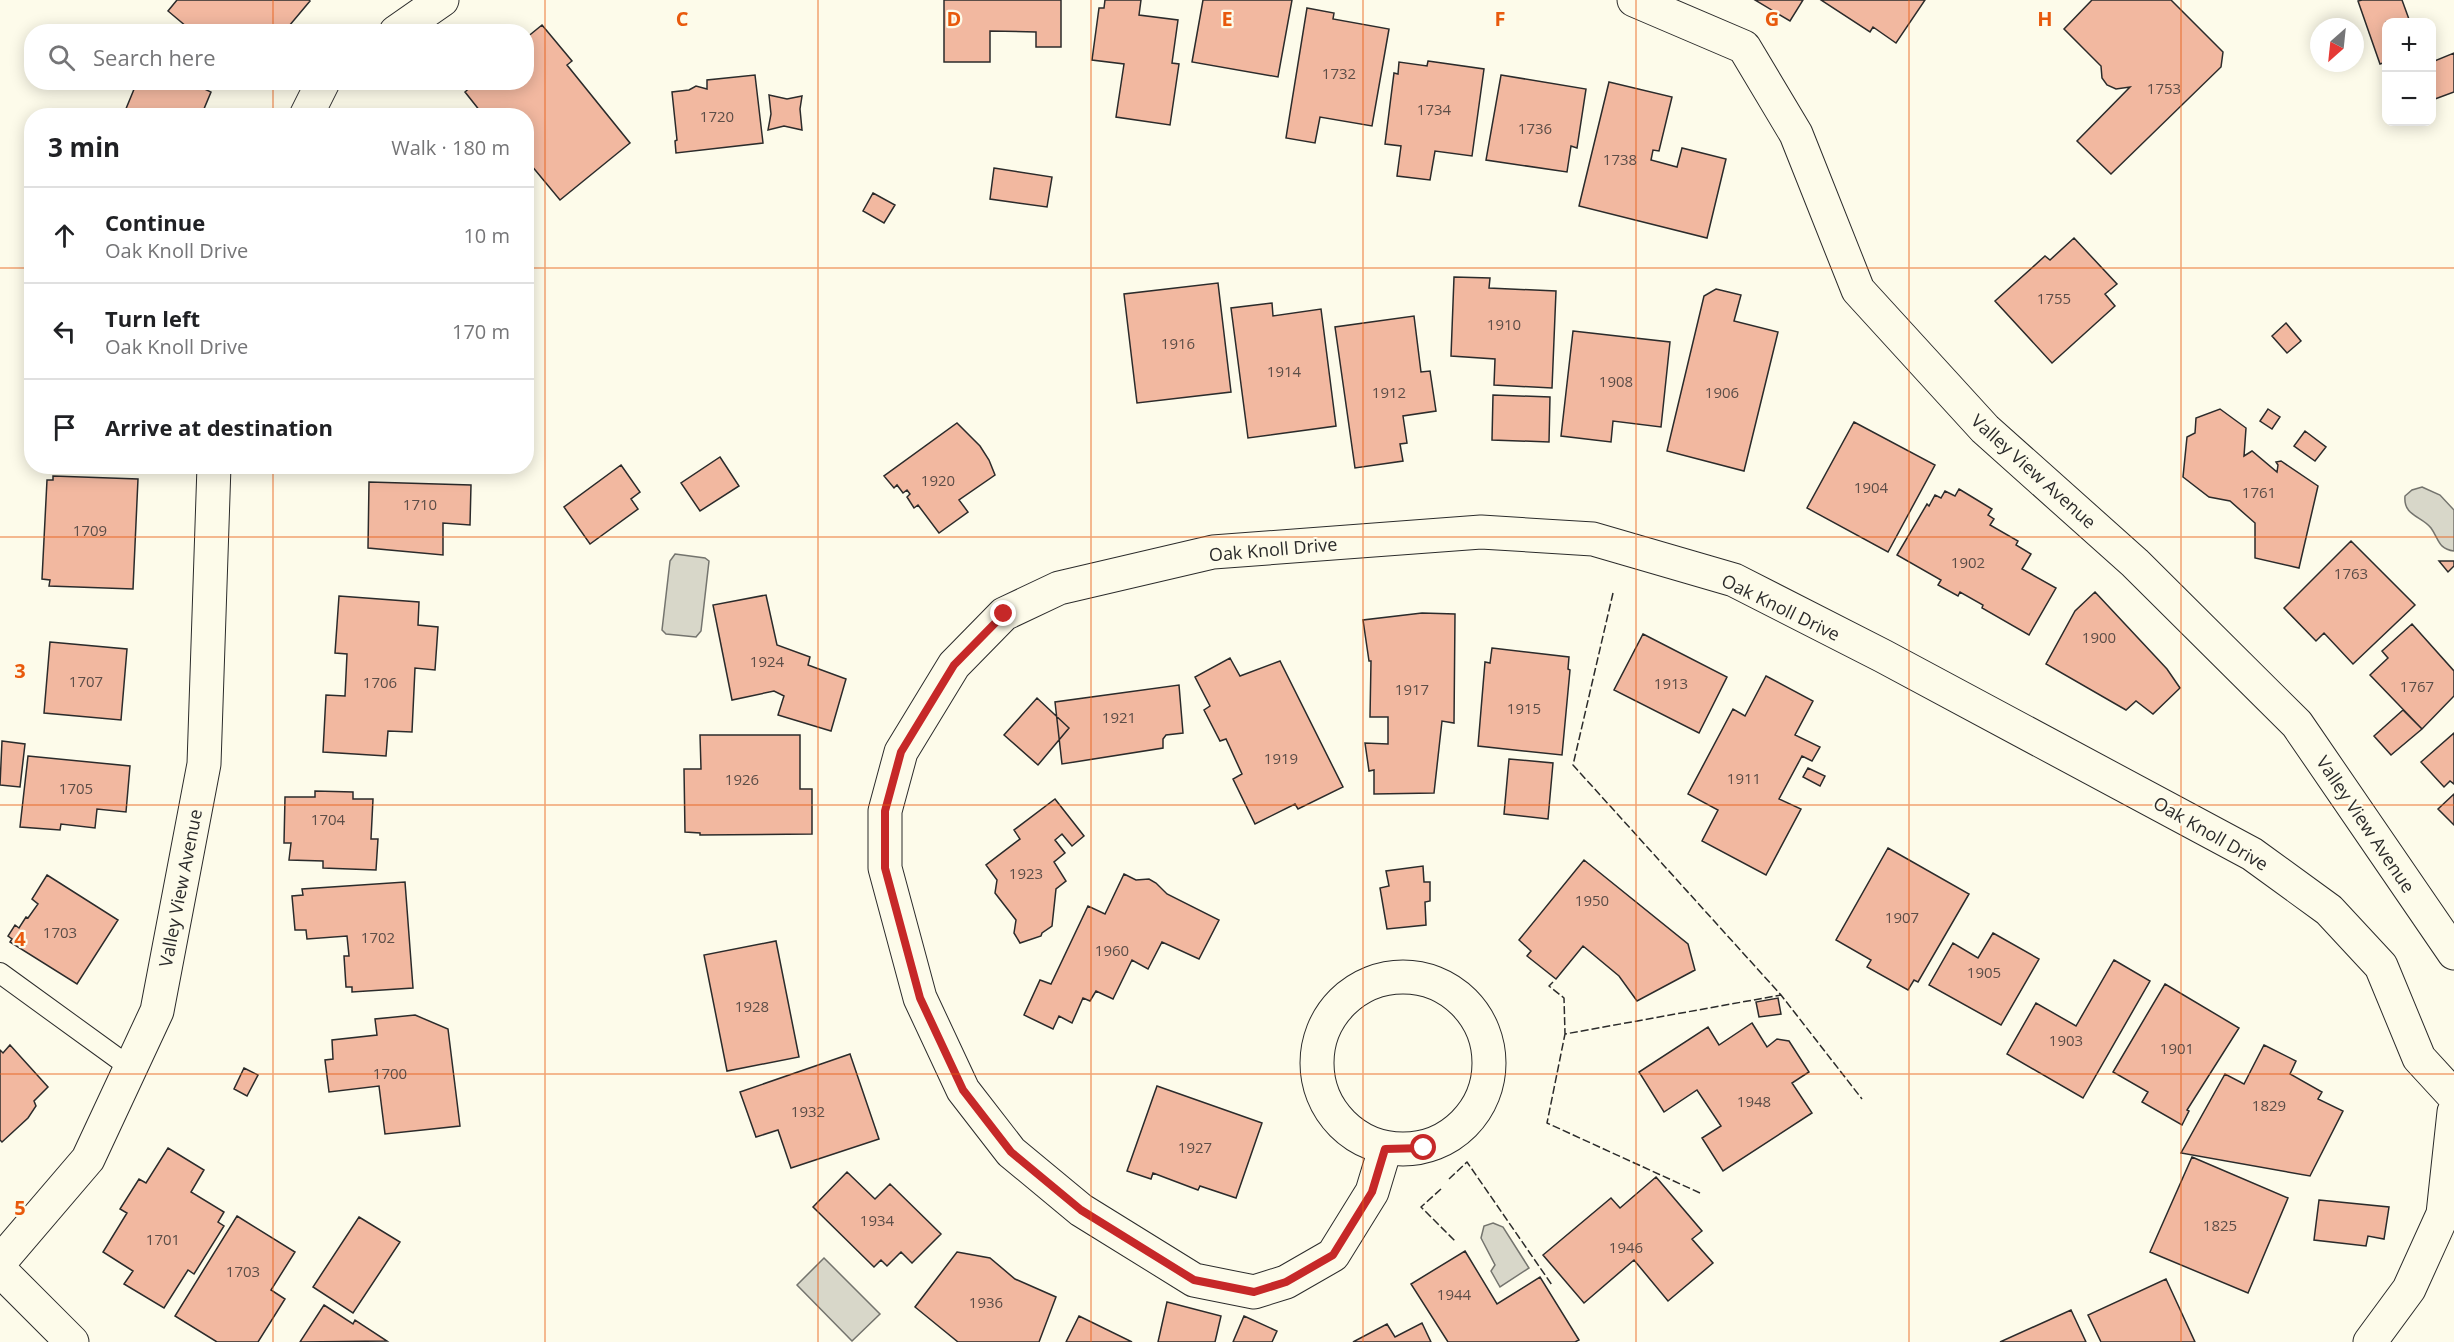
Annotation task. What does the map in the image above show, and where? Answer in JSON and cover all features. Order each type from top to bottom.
[{"type":"street","points":[[408,24],[442,0]]},
{"type":"street","name":"Valley View Avenue","points":[[1634,0],[1744,47],[1796,134],[1858,290],[1985,429],[2135,563],[2297,724],[2454,953]]},
{"type":"street","points":[[310,108],[319,90]]},
{"type":"street","name":"Valley View Avenue","points":[[0,1262],[88,1159],[157,1011],[204,764],[214,474]]},
{"type":"street","name":"Oak Knoll Drive","points":[[1385,1149],[1372,1192],[1333,1255],[1286,1282],[1254,1292],[1194,1280],[1081,1210],[1011,1152],[963,1090],[920,998],[885,868],[885,811],[901,752],[954,665],[1004,614],[1059,588],[1213,552],[1481,532],[1593,539],[1734,580],[1883,656],[2252,854],[2329,910],[2381,966],[2419,1058],[2454,1096]]},
{"type":"street","points":[[1420,978],[1456,995],[1480,1024],[1490,1062],[1482,1100],[1458,1130],[1424,1148],[1385,1149],[1350,1132],[1325,1102],[1316,1065],[1323,1027],[1347,996],[1381,979],[1420,978]]},
{"type":"street","points":[[2370,1342],[2409,1289],[2443,1214],[2454,1112]]},
{"type":"street","points":[[0,1270],[72,1342]]},
{"type":"lane","points":[[0,973],[130,1068]]},
{"type":"shaded area","points":[[2422,487],[2440,495],[2454,510],[2454,551],[2442,546],[2431,528],[2407,508],[2405,496],[2412,490]]},
{"type":"shaded area","points":[[675,554],[705,558],[709,561],[701,631],[696,637],[666,634],[662,630],[670,561]]},
{"type":"shaded area","points":[[1493,1223],[1503,1227],[1529,1268],[1500,1287],[1491,1271],[1495,1265],[1481,1238],[1484,1226]]},
{"type":"shaded area","points":[[824,1258],[880,1314],[852,1341],[797,1285]]},
{"type":"building","points":[[177,0],[310,1],[291,24],[183,24],[168,11]]},
{"type":"building","points":[[944,0],[1061,0],[1061,47],[1036,47],[1036,32],[990,31],[990,62],[944,62]]},
{"type":"building","points":[[1105,0],[1141,0],[1139,15],[1178,20],[1172,63],[1179,64],[1170,125],[1116,117],[1124,64],[1092,60],[1099,8],[1104,8]]},
{"type":"building","points":[[1203,0],[1292,0],[1278,77],[1192,62]]},
{"type":"building","points":[[1755,0],[1803,0],[1790,21]]},
{"type":"building","points":[[1821,0],[1925,0],[1896,43],[1873,27],[1870,32]]},
{"type":"building","points":[[2092,0],[2171,0],[2223,52],[2221,67],[2111,174],[2077,141],[2130,87],[2116,89],[2107,85],[2102,78],[2101,66],[2064,29]]},
{"type":"building","points":[[2402,0],[2409,18],[2382,18],[2382,63],[2380,64],[2358,1]]},
{"type":"building","points":[[1307,8],[1334,13],[1333,19],[1389,29],[1372,126],[1320,117],[1315,143],[1286,138]]},
{"type":"building","points":[[542,25],[572,61],[567,65],[630,143],[560,200],[534,169],[534,108],[478,108],[465,92],[467,90],[534,90],[534,32]]},
{"type":"building","points":[[2454,53],[2454,92],[2436,99],[2436,72],[2436,60]]},
{"type":"building","points":[[1428,61],[1484,69],[1472,156],[1435,151],[1430,180],[1397,176],[1401,146],[1385,144],[1394,73],[1398,74],[1399,62],[1427,66]]},
{"type":"building","points":[[755,75],[763,143],[676,153],[675,141],[677,140],[672,92],[689,90],[696,86],[707,89],[707,80]]},
{"type":"building","points":[[1501,75],[1586,89],[1577,148],[1571,146],[1567,172],[1486,160]]},
{"type":"building","points":[[1609,82],[1672,97],[1659,151],[1653,150],[1651,160],[1677,167],[1682,148],[1726,159],[1707,238],[1579,206]]},
{"type":"building","points":[[134,90],[207,90],[211,92],[204,108],[126,108]]},
{"type":"building","points":[[769,95],[787,99],[802,96],[800,109],[802,130],[784,126],[768,130],[771,114]]},
{"type":"building","points":[[994,168],[1052,177],[1047,207],[990,199]]},
{"type":"building","points":[[873,193],[895,205],[884,223],[863,211]]},
{"type":"building","points":[[2074,238],[2117,284],[2105,294],[2115,306],[2052,363],[1995,301],[2045,256],[2050,260]]},
{"type":"building","points":[[1454,277],[1490,278],[1489,288],[1556,291],[1552,388],[1494,385],[1495,359],[1451,356]]},
{"type":"building","points":[[1218,283],[1231,392],[1137,403],[1124,294]]},
{"type":"building","points":[[1716,289],[1741,295],[1734,321],[1778,332],[1744,471],[1667,451],[1704,296]]},
{"type":"building","points":[[1272,303],[1273,316],[1321,309],[1336,426],[1248,438],[1231,308]]},
{"type":"building","points":[[1414,316],[1421,372],[1430,371],[1436,411],[1403,416],[1407,443],[1400,444],[1403,461],[1355,468],[1335,327]]},
{"type":"building","points":[[2286,323],[2301,341],[2287,353],[2272,336]]},
{"type":"building","points":[[1573,331],[1670,342],[1661,427],[1613,421],[1611,442],[1561,436]]},
{"type":"building","points":[[1493,395],[1550,397],[1549,442],[1492,440]]},
{"type":"building","points":[[2220,409],[2246,428],[2244,456],[2252,451],[2277,472],[2276,462],[2281,461],[2318,486],[2299,568],[2255,558],[2255,523],[2230,501],[2209,497],[2183,477],[2187,437],[2195,433],[2196,418]]},
{"type":"building","points":[[2268,409],[2280,417],[2272,429],[2260,421]]},
{"type":"building","points":[[1854,422],[1935,465],[1888,552],[1807,508]]},
{"type":"building","points":[[957,423],[980,446],[995,475],[959,500],[968,512],[939,533],[918,505],[914,508],[907,497],[910,494],[907,490],[903,493],[897,485],[894,488],[884,476]]},
{"type":"building","points":[[2305,431],[2326,447],[2315,461],[2294,446]]},
{"type":"building","points":[[720,457],[739,486],[700,511],[681,483]]},
{"type":"building","points":[[621,465],[640,492],[631,499],[638,509],[590,544],[564,507]]},
{"type":"building","points":[[53,476],[138,479],[133,589],[49,586],[50,580],[42,579],[47,480],[53,480]]},
{"type":"building","points":[[369,482],[471,485],[470,525],[443,523],[443,555],[368,548]]},
{"type":"building","points":[[1959,489],[1992,509],[1988,515],[1994,519],[1990,525],[2018,541],[2016,545],[2031,554],[2022,569],[2056,588],[2029,635],[1982,608],[1983,605],[1960,592],[1958,596],[1938,585],[1941,580],[1897,555],[1927,504],[1929,506],[1935,495],[1941,498],[1945,491],[1955,496]]},
{"type":"building","points":[[2351,541],[2415,605],[2353,664],[2324,633],[2316,641],[2284,608]]},
{"type":"building","points":[[2439,561],[2454,561],[2454,566],[2448,572]]},
{"type":"building","points":[[2095,592],[2167,669],[2180,688],[2153,714],[2136,701],[2126,710],[2046,664],[2075,611]]},
{"type":"building","points":[[766,595],[777,645],[810,657],[808,665],[846,679],[831,731],[778,715],[784,696],[774,691],[732,700],[713,605]]},
{"type":"building","points":[[339,596],[419,602],[418,625],[438,627],[435,670],[415,668],[412,732],[388,731],[386,756],[323,752],[326,695],[345,696],[347,654],[335,653]]},
{"type":"building","points":[[1422,613],[1455,614],[1454,723],[1442,721],[1434,793],[1374,794],[1374,770],[1369,771],[1365,743],[1388,744],[1388,717],[1370,717],[1371,661],[1369,661],[1363,620]]},
{"type":"building","points":[[2412,624],[2454,671],[2454,696],[2422,729],[2370,675],[2388,658],[2382,651]]},
{"type":"building","points":[[1643,634],[1727,677],[1699,733],[1614,690]]},
{"type":"building","points":[[50,642],[127,649],[121,720],[44,713]]},
{"type":"building","points":[[1492,648],[1569,657],[1568,669],[1570,670],[1562,755],[1478,746],[1485,662],[1490,663]]},
{"type":"building","points":[[1230,658],[1240,676],[1280,661],[1343,787],[1298,809],[1295,804],[1255,824],[1233,779],[1242,774],[1226,739],[1220,741],[1204,710],[1210,706],[1195,677]]},
{"type":"building","points":[[1766,676],[1813,701],[1795,735],[1820,747],[1812,761],[1802,756],[1779,799],[1801,809],[1766,875],[1702,841],[1718,810],[1688,794],[1733,709],[1745,716]]},
{"type":"building","points":[[1179,685],[1183,733],[1166,735],[1163,739],[1163,748],[1062,764],[1055,702]]},
{"type":"building","points":[[1037,698],[1069,728],[1038,765],[1004,735]]},
{"type":"building","points":[[2403,710],[2422,729],[2391,755],[2374,736]]},
{"type":"building","points":[[2454,733],[2454,784],[2450,781],[2444,787],[2421,762]]},
{"type":"building","points":[[700,735],[800,735],[800,789],[812,789],[812,834],[700,835],[700,833],[685,832],[684,769],[701,769]]},
{"type":"building","points":[[2,741],[25,744],[20,787],[0,785]]},
{"type":"building","points":[[28,756],[130,766],[126,812],[97,809],[95,828],[61,824],[60,830],[20,827]]},
{"type":"building","points":[[1509,759],[1553,763],[1548,819],[1504,814]]},
{"type":"building","points":[[1808,768],[1825,776],[1820,786],[1803,777]]},
{"type":"building","points":[[315,791],[353,792],[353,799],[373,799],[371,839],[378,839],[376,870],[323,868],[323,861],[289,860],[291,843],[284,843],[285,797],[315,797]]},
{"type":"building","points":[[2454,794],[2454,825],[2438,809]]},
{"type":"building","points":[[1055,799],[1084,836],[1072,846],[1062,834],[1055,840],[1065,853],[1054,862],[1066,881],[1056,889],[1052,926],[1041,936],[1020,943],[1014,933],[1016,920],[995,893],[997,880],[986,865],[1020,839],[1014,830]]},
{"type":"building","points":[[1888,848],[1969,894],[1918,982],[1914,980],[1908,990],[1867,967],[1871,960],[1836,940]]},
{"type":"building","points":[[1584,860],[1688,944],[1695,970],[1637,1001],[1619,976],[1583,946],[1556,979],[1527,956],[1531,951],[1519,940]]},
{"type":"building","points":[[1423,866],[1424,882],[1430,882],[1430,901],[1425,902],[1426,925],[1387,929],[1380,888],[1389,886],[1386,871]]},
{"type":"building","points":[[1124,874],[1136,880],[1149,879],[1167,894],[1219,920],[1199,959],[1162,942],[1148,969],[1132,960],[1113,999],[1096,991],[1090,1001],[1083,998],[1072,1023],[1059,1016],[1053,1029],[1024,1015],[1040,980],[1051,984],[1088,906],[1105,914]]},
{"type":"building","points":[[47,875],[118,920],[77,984],[10,942],[12,939],[8,936],[15,925],[19,928],[38,904],[32,899]]},
{"type":"building","points":[[405,882],[413,988],[352,992],[352,987],[346,987],[344,956],[349,956],[347,936],[307,939],[306,930],[295,930],[292,896],[303,895],[302,889]]},
{"type":"building","points":[[1993,933],[2039,959],[2001,1025],[1929,985],[1953,943],[1978,958]]},
{"type":"building","points":[[776,941],[799,1057],[727,1071],[704,955]]},
{"type":"building","points":[[2114,960],[2150,981],[2083,1098],[2007,1054],[2036,1003],[2076,1026]]},
{"type":"building","points":[[2165,984],[2239,1028],[2187,1110],[2189,1111],[2182,1125],[2142,1102],[2148,1092],[2113,1072]]},
{"type":"building","points":[[1778,998],[1781,1014],[1759,1017],[1756,1002]]},
{"type":"building","points":[[415,1015],[448,1029],[460,1126],[385,1134],[379,1086],[329,1092],[325,1060],[333,1059],[332,1040],[377,1035],[375,1019]]},
{"type":"building","points":[[1752,1023],[1767,1047],[1777,1039],[1789,1041],[1809,1072],[1792,1083],[1812,1113],[1723,1171],[1702,1138],[1721,1126],[1697,1090],[1664,1112],[1639,1072],[1708,1027],[1719,1045]]},
{"type":"building","points":[[10,1045],[48,1087],[34,1101],[36,1106],[28,1118],[2,1142],[0,1140],[0,1050],[3,1053]]},
{"type":"building","points":[[2264,1045],[2296,1061],[2290,1074],[2322,1092],[2318,1099],[2343,1111],[2310,1176],[2181,1153],[2225,1074],[2244,1084]]},
{"type":"building","points":[[850,1054],[879,1139],[791,1168],[778,1130],[756,1137],[740,1092]]},
{"type":"building","points":[[244,1068],[258,1075],[247,1096],[234,1089]]},
{"type":"building","points":[[1157,1086],[1262,1123],[1236,1198],[1200,1186],[1198,1190],[1153,1173],[1151,1179],[1127,1171]]},
{"type":"building","points":[[168,1148],[204,1170],[191,1192],[224,1212],[218,1222],[224,1226],[194,1274],[188,1270],[164,1308],[124,1284],[133,1271],[103,1252],[127,1213],[120,1209],[139,1179],[146,1183]]},
{"type":"building","points":[[2192,1157],[2288,1198],[2248,1293],[2150,1252]]},
{"type":"building","points":[[847,1172],[875,1199],[890,1184],[941,1234],[912,1263],[901,1252],[887,1266],[881,1260],[874,1267],[813,1207]]},
{"type":"building","points":[[1656,1177],[1702,1231],[1692,1239],[1713,1263],[1668,1301],[1634,1260],[1584,1303],[1543,1255],[1611,1198],[1620,1208]]},
{"type":"building","points":[[2319,1200],[2389,1207],[2384,1239],[2368,1236],[2366,1246],[2314,1240]]},
{"type":"building","points":[[237,1216],[295,1252],[271,1290],[285,1299],[258,1342],[217,1342],[175,1316]]},
{"type":"building","points":[[359,1217],[400,1242],[353,1313],[313,1287]]},
{"type":"building","points":[[1465,1251],[1497,1304],[1540,1277],[1579,1340],[1575,1342],[1448,1342],[1411,1284]]},
{"type":"building","points":[[957,1252],[990,1258],[1015,1279],[1056,1297],[1039,1342],[958,1342],[915,1307]]},
{"type":"building","points":[[2166,1279],[2195,1342],[2101,1342],[2088,1315]]},
{"type":"building","points":[[1167,1302],[1221,1316],[1215,1342],[1158,1342]]},
{"type":"building","points":[[324,1305],[353,1324],[355,1320],[387,1341],[300,1342]]},
{"type":"building","points":[[2071,1310],[2086,1342],[2000,1342]]},
{"type":"building","points":[[1079,1316],[1132,1342],[1066,1342]]},
{"type":"building","points":[[1244,1316],[1277,1331],[1272,1342],[1233,1342]]},
{"type":"building","points":[[1422,1323],[1431,1342],[1353,1342],[1387,1324],[1395,1337]]},
{"type":"fence","points":[[1613,593],[1573,765],[1781,995],[1862,1099]]},
{"type":"fence","points":[[1553,982],[1549,986],[1564,998],[1565,1034]]},
{"type":"fence","points":[[1700,1193],[1547,1123],[1565,1034],[1781,995]]},
{"type":"fence","points":[[1449,1179],[1467,1162],[1552,1285]]},
{"type":"fence","points":[[1441,1189],[1421,1207],[1456,1242]]},
{"type":"route","points":[[1004,614],[954,665],[901,752],[885,811],[885,868],[920,998],[963,1090],[1011,1152],[1081,1210],[1194,1280],[1254,1292],[1286,1282],[1333,1255],[1372,1192],[1385,1149],[1424,1148]]}]
